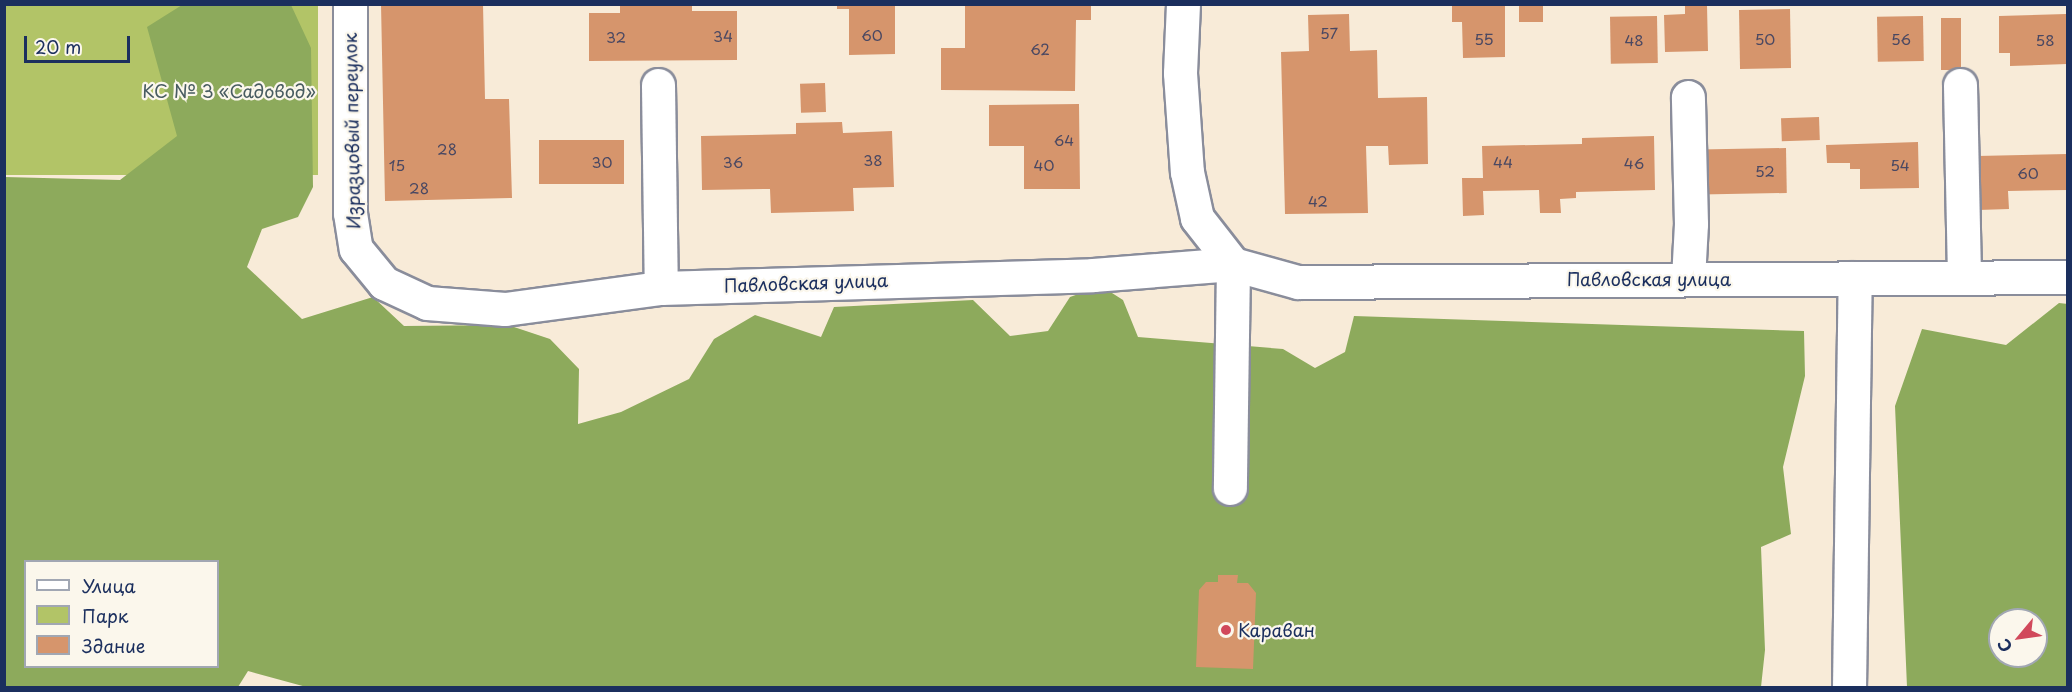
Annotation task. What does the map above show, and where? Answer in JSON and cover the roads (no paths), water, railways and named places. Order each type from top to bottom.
[{"type":"street","name":"Изразцовый переулок","points":[[350,4],[350,213],[356,249],[384,283]]},
{"type":"street","points":[[1183,4],[1180,73],[1187,172],[1197,218],[1233,264],[1230,488]]},
{"type":"street","points":[[658,85],[661,288]]},
{"type":"street","points":[[1960,85],[1964,276]]},
{"type":"street","points":[[1688,97],[1691,224],[1688,279]]},
{"type":"street","name":"Павловская улица","points":[[384,283],[427,303],[505,309],[661,288],[1093,275],[1233,264],[1298,282],[1964,276],[2067,278]]},
{"type":"street","points":[[1849,687],[1855,278]]},
{"type":"place","name":"Караван","points":[[1226,630]]},
{"type":"park label","name":"КС № 3 «Садовод»","points":[[229,91]]}]
